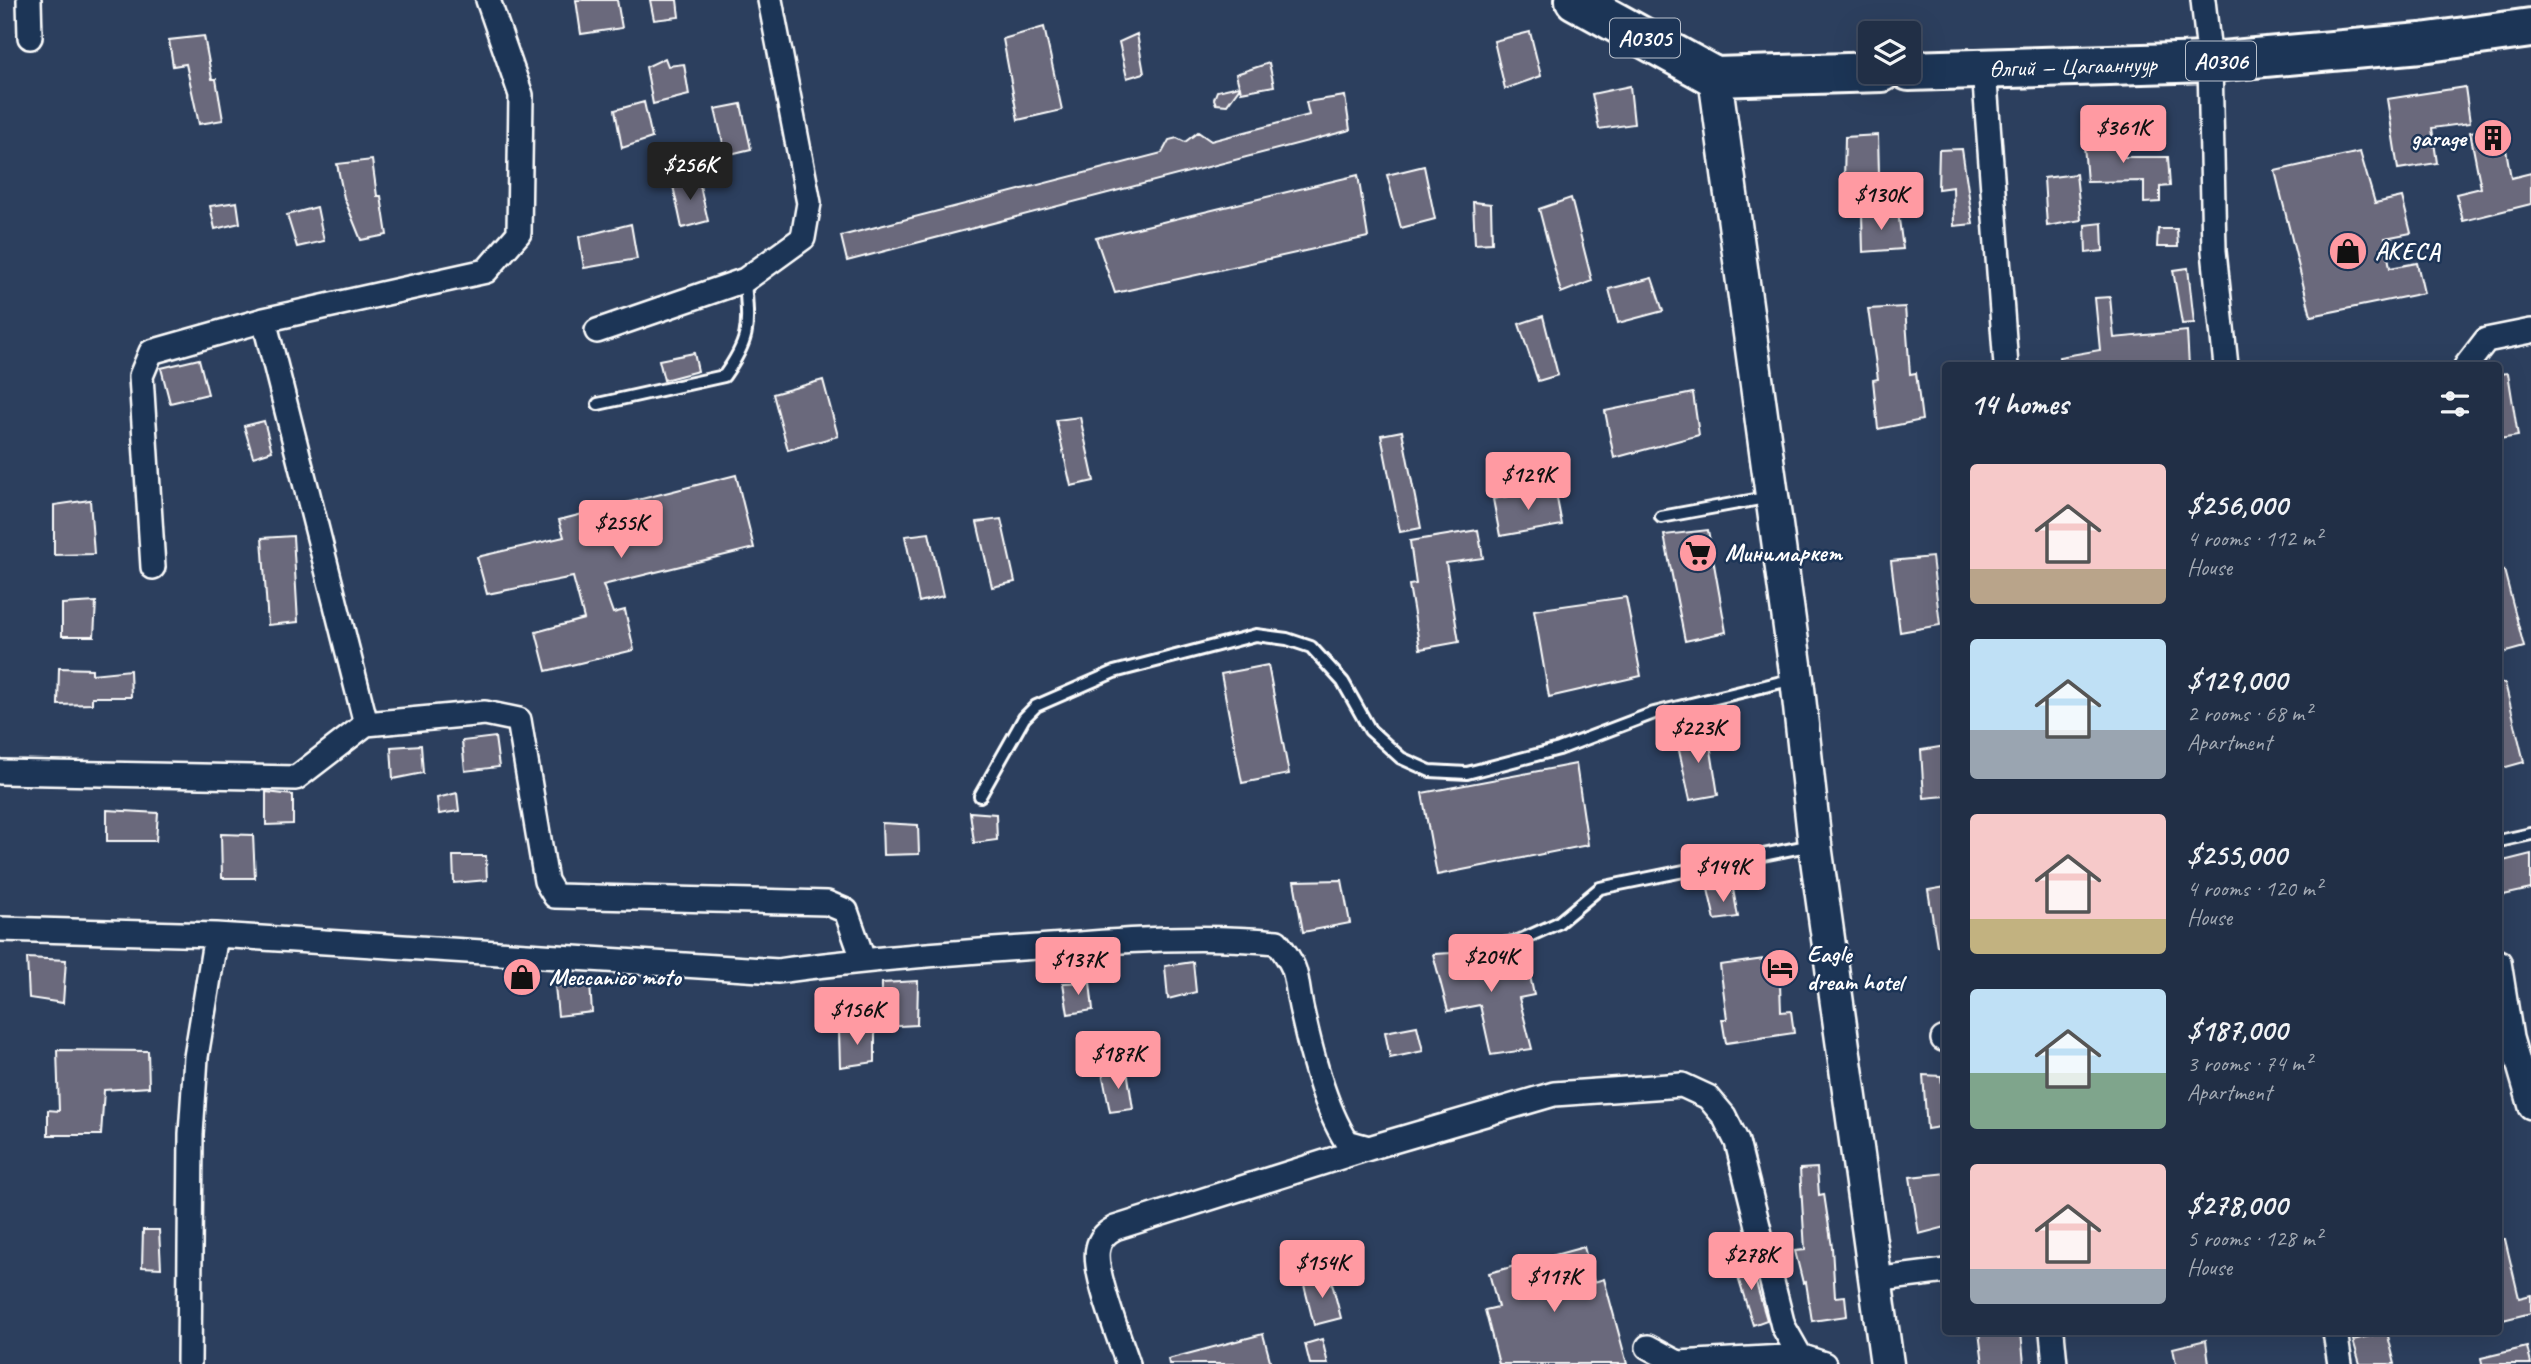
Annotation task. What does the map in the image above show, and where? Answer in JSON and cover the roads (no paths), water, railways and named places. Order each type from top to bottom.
[{"type":"highway","name":"A0305","points":[[1575,0],[1715,77]]},
{"type":"highway","name":"Өлгий — Цагааннуур","points":[[1921,71],[2210,62],[2421,43],[2531,28]]},
{"type":"highway","points":[[1715,77],[1858,73]]},
{"type":"main road","points":[[1715,77],[1797,679],[1815,845],[1887,1364]]},
{"type":"street","points":[[29,0],[30,37]]},
{"type":"street","points":[[153,567],[141,376],[151,352],[264,320],[486,271],[519,233],[521,95],[488,0]]},
{"type":"street","points":[[597,331],[745,280],[803,238],[809,203],[770,0]]},
{"type":"street","points":[[2203,0],[2210,62],[2214,251],[2227,362]]},
{"type":"street","points":[[1984,69],[2006,362]]},
{"type":"street","points":[[264,320],[366,724]]},
{"type":"street","points":[[2469,362],[2486,341],[2531,331]]},
{"type":"street","points":[[0,772],[296,778],[366,724],[485,713],[519,720],[546,881],[555,896],[827,903],[846,911],[863,959]]},
{"type":"street","points":[[0,929],[216,935],[778,971],[863,959],[1133,940],[1239,938],[1277,943],[1295,966],[1301,1007],[1335,1123],[1347,1142],[1369,1148]]},
{"type":"street","points":[[189,1364],[191,1134],[196,1057],[216,935]]},
{"type":"street","points":[[2502,981],[2511,1038],[2531,1107]]},
{"type":"street","points":[[1128,1364],[1098,1269],[1097,1248],[1105,1234],[1115,1228],[1369,1148],[1554,1094],[1682,1085],[1708,1097],[1724,1116],[1737,1142],[1783,1326],[1800,1356]]},
{"type":"street","points":[[1874,1280],[1942,1272]]},
{"type":"street","points":[[2052,1335],[2055,1364]]},
{"type":"street","points":[[2335,1335],[2340,1364]]},
{"type":"street","points":[[1648,1347],[1678,1363],[1800,1356],[1824,1364]]},
{"type":"lane","points":[[598,404],[724,376],[743,350],[748,327],[745,280]]},
{"type":"lane","points":[[1661,517],[1773,496]]},
{"type":"lane","points":[[980,796],[1024,718],[1036,706],[1114,672],[1255,635],[1287,639],[1311,647],[1343,682],[1370,730],[1401,758],[1430,771],[1467,773],[1559,749],[1654,713],[1797,679]]},
{"type":"lane","points":[[2502,840],[2531,834]]},
{"type":"lane","points":[[1461,951],[1518,941],[1558,923],[1600,888],[1815,845]]},
{"type":"place","name":"garage","points":[[2493,138]]},
{"type":"place","name":"АКЕСА","points":[[2348,251]]},
{"type":"place","name":"Минимаркет","points":[[1698,553]]},
{"type":"place","name":"Eagle dream hotel","points":[[1780,968]]},
{"type":"place","name":"Meccanico moto","points":[[522,977]]}]
